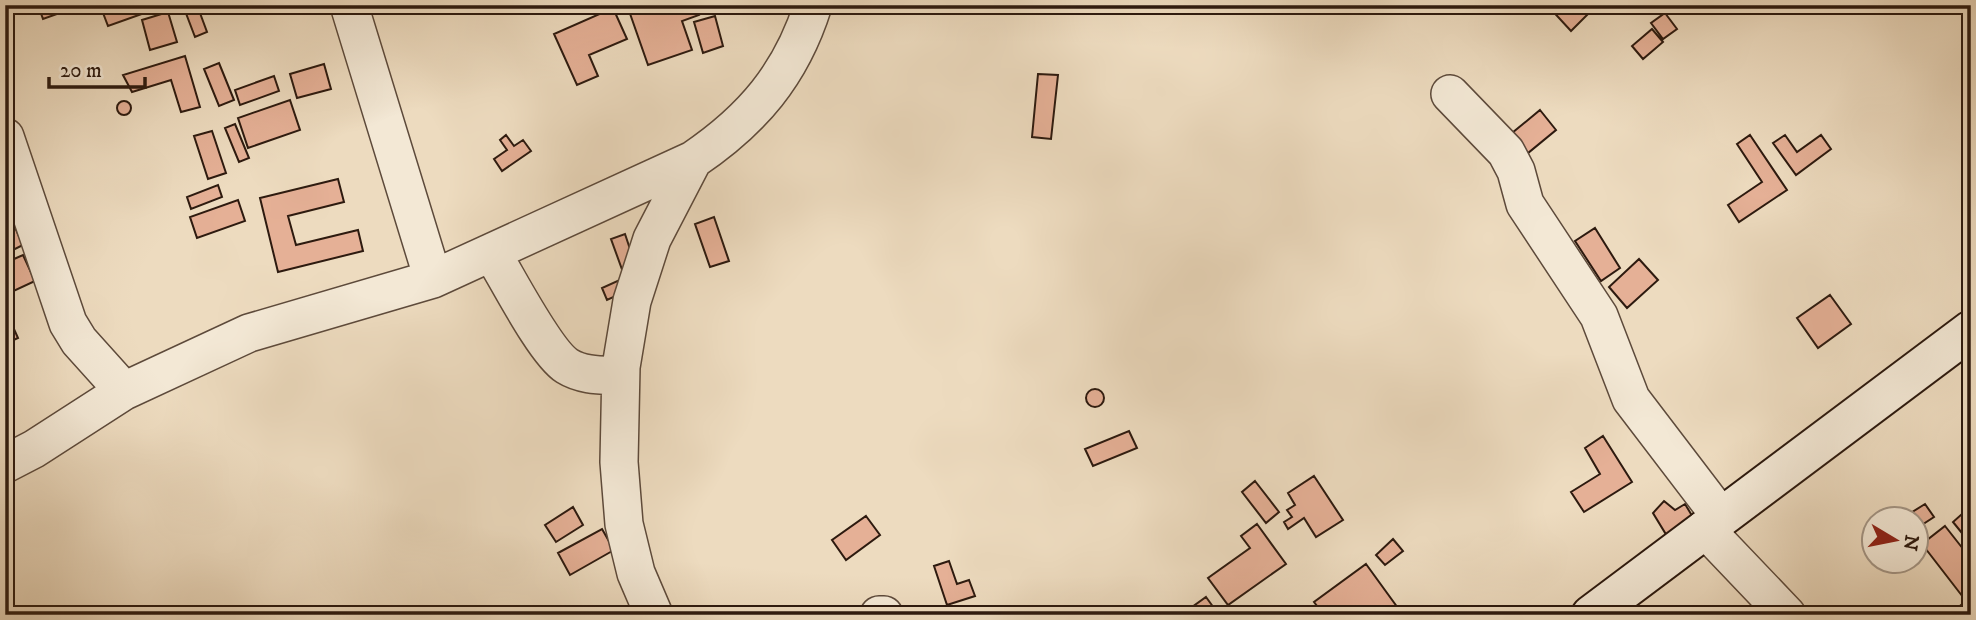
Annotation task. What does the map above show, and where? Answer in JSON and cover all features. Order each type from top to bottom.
[{"type":"main road","points":[[1591,615],[1971,330]]},
{"type":"street","points":[[349,5],[433,279]]},
{"type":"street","points":[[5,464],[34,449],[124,391],[249,333],[433,279],[693,160],[727,137],[771,90],[806,29],[813,5]]},
{"type":"street","points":[[1450,94],[1506,152],[1516,172],[1525,204],[1599,316],[1631,399],[1713,523],[1787,615]]},
{"type":"street","points":[[5,137],[68,323],[79,341],[124,391]]},
{"type":"street","points":[[654,615],[636,573],[624,524],[619,462],[620,376],[632,301],[652,239],[693,160]]},
{"type":"street","points":[[492,253],[553,353],[568,367],[587,374],[620,376]]},
{"type":"building","points":[[38,5],[82,5],[43,19]]},
{"type":"building","points":[[100,5],[167,5],[108,26]]},
{"type":"building","points":[[197,5],[207,32],[195,37],[184,8]]},
{"type":"building","points":[[627,5],[695,5],[699,15],[682,21],[692,50],[648,65]]},
{"type":"building","points":[[1547,5],[1579,5],[1588,14],[1571,31]]},
{"type":"building","points":[[613,8],[627,39],[589,55],[598,76],[577,85],[554,34]]},
{"type":"building","points":[[168,12],[177,42],[150,50],[142,20]]},
{"type":"building","points":[[1665,13],[1677,29],[1663,39],[1651,23]]},
{"type":"building","points":[[715,16],[723,46],[703,53],[694,22]]},
{"type":"building","points":[[1652,29],[1663,42],[1643,59],[1632,46]]},
{"type":"building","points":[[185,56],[200,107],[181,112],[171,80],[132,92],[123,75]]},
{"type":"building","points":[[219,63],[234,100],[219,106],[204,69]]},
{"type":"building","points":[[324,64],[331,89],[297,98],[290,74]]},
{"type":"building","points":[[1038,74],[1058,75],[1051,139],[1032,137]]},
{"type":"building","points":[[274,76],[279,91],[240,105],[235,90]]},
{"type":"building","points":[[290,100],[300,130],[248,148],[238,118]]},
{"type":"building","points":[[121,101],[127,101],[131,108],[127,115],[121,115],[117,111],[117,105]]},
{"type":"building","points":[[1540,110],[1556,130],[1522,158],[1506,138]]},
{"type":"building","points":[[235,124],[249,158],[239,162],[225,128]]},
{"type":"building","points":[[212,131],[226,173],[208,179],[194,136]]},
{"type":"building","points":[[506,135],[514,146],[523,140],[531,151],[502,171],[494,159],[507,150],[500,140]]},
{"type":"building","points":[[1750,135],[1787,190],[1739,222],[1728,205],[1762,182],[1737,144]]},
{"type":"building","points":[[1785,135],[1797,152],[1821,135],[1831,149],[1796,175],[1773,143]]},
{"type":"building","points":[[338,179],[344,202],[288,216],[296,245],[358,230],[363,251],[278,272],[260,198]]},
{"type":"building","points":[[218,185],[222,197],[191,209],[187,197]]},
{"type":"building","points":[[238,200],[245,221],[197,238],[190,217]]},
{"type":"building","points":[[5,205],[23,245],[5,254]]},
{"type":"building","points":[[714,217],[729,261],[710,267],[695,224]]},
{"type":"building","points":[[1595,228],[1620,268],[1601,281],[1575,241]]},
{"type":"building","points":[[625,234],[637,270],[624,275],[611,239]]},
{"type":"building","points":[[23,255],[35,281],[5,295],[5,263]]},
{"type":"building","points":[[1639,259],[1658,280],[1627,308],[1609,287]]},
{"type":"building","points":[[624,278],[629,290],[607,300],[602,288]]},
{"type":"building","points":[[1830,295],[1851,324],[1818,348],[1797,318]]},
{"type":"building","points":[[5,309],[18,338],[5,344]]},
{"type":"building","points":[[1095,389],[1101,392],[1104,398],[1101,404],[1095,407],[1089,404],[1086,398],[1089,392]]},
{"type":"building","points":[[1129,431],[1137,448],[1093,466],[1085,449]]},
{"type":"building","points":[[1603,436],[1632,482],[1584,512],[1571,492],[1600,474],[1585,448]]},
{"type":"building","points":[[1314,476],[1343,520],[1316,537],[1304,518],[1288,529],[1284,522],[1292,517],[1287,510],[1295,505],[1288,493]]},
{"type":"building","points":[[1255,481],[1279,512],[1266,523],[1242,492]]},
{"type":"building","points":[[1664,501],[1675,510],[1685,504],[1694,519],[1667,536],[1653,513]]},
{"type":"building","points":[[1971,506],[1971,534],[1966,538],[1953,522]]},
{"type":"building","points":[[573,507],[583,525],[556,542],[545,525]]},
{"type":"building","points":[[866,516],[880,535],[846,560],[832,540]]},
{"type":"building","points":[[1257,524],[1286,564],[1228,605],[1208,578],[1250,548],[1241,536]]},
{"type":"building","points":[[1945,526],[1971,559],[1971,611],[1966,615],[1950,614],[1966,601],[1930,554],[1930,538]]},
{"type":"building","points":[[602,529],[614,550],[570,575],[558,553]]},
{"type":"building","points":[[1393,539],[1403,551],[1385,565],[1376,555]]},
{"type":"building","points":[[949,561],[957,584],[969,580],[975,596],[947,605],[934,566]]},
{"type":"building","points":[[1366,564],[1403,615],[1324,615],[1314,602]]},
{"type":"building","points":[[1206,597],[1219,615],[1181,615]]}]
